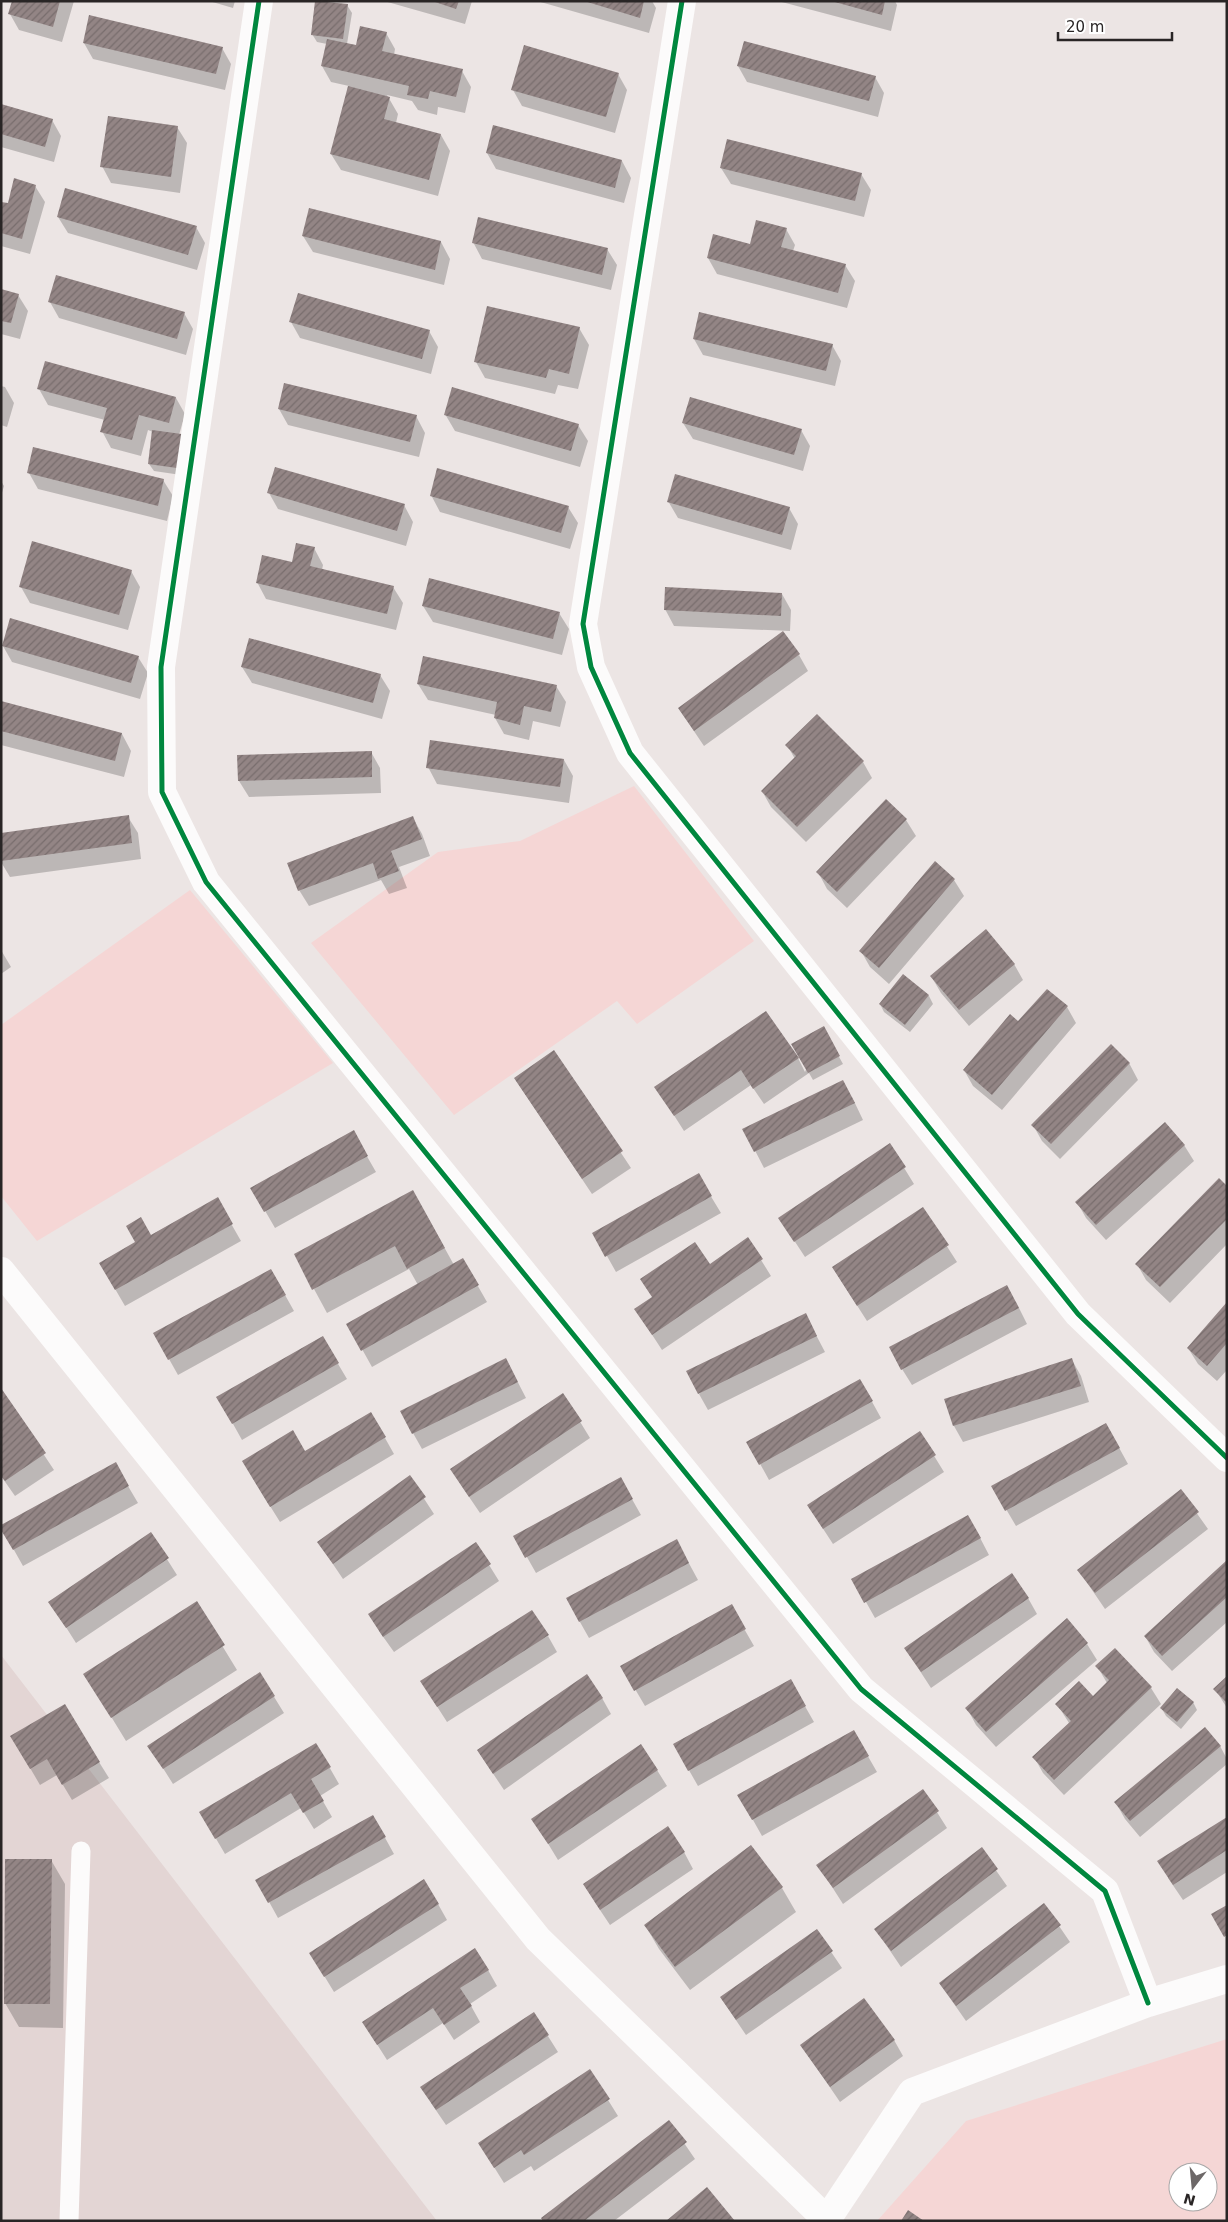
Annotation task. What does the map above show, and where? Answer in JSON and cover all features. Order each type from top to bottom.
[{"type":"street","points":[[259,1],[161,667],[162,792],[206,882],[861,1689],[1105,1891],[1148,2003]]},
{"type":"street","points":[[682,1],[583,624],[591,667],[630,753],[1065,1298],[1078,1314],[1227,1458]]},
{"type":"street","points":[[1,1271],[538,1939],[827,2220],[912,2092],[1148,2003],[1227,1979]]},
{"type":"lane","points":[[69,2221],[81,1851]]},
{"type":"shaded area","points":[[634,786],[754,941],[637,1024],[617,1001],[454,1115],[311,943],[438,852],[520,841]]},
{"type":"shaded area","points":[[190,890],[333,1063],[37,1241],[1,1196],[1,1025]]},
{"type":"shaded area","points":[[1,1655],[437,2221],[1,2221]]},
{"type":"shaded area","points":[[1227,2039],[1227,2221],[877,2221],[966,2121]]},
{"type":"building","points":[[12,1],[60,1],[53,27],[8,14]]},
{"type":"building","points":[[315,1],[348,4],[343,39],[311,35]]},
{"type":"building","points":[[432,1],[459,1],[456,9]]},
{"type":"building","points":[[584,1],[644,1],[640,18]]},
{"type":"building","points":[[831,1],[885,1],[882,15]]},
{"type":"building","points":[[89,15],[223,47],[216,74],[83,43]]},
{"type":"building","points":[[360,26],[387,32],[382,51],[463,69],[456,97],[430,91],[428,99],[407,95],[409,86],[321,66],[327,39],[356,45]]},
{"type":"building","points":[[744,41],[876,76],[869,101],[737,66]]},
{"type":"building","points":[[524,45],[619,73],[606,117],[511,90]]},
{"type":"building","points":[[348,86],[390,97],[384,119],[441,134],[429,180],[330,154]]},
{"type":"building","points":[[1,104],[53,119],[45,147],[1,134]]},
{"type":"building","points":[[108,116],[178,126],[171,177],[100,167]]},
{"type":"building","points":[[493,125],[622,160],[615,188],[486,153]]},
{"type":"building","points":[[727,139],[862,173],[855,201],[720,168]]},
{"type":"building","points":[[14,178],[36,185],[22,239],[1,233],[1,202],[8,203]]},
{"type":"building","points":[[65,188],[197,226],[188,255],[57,217]]},
{"type":"building","points":[[309,208],[441,241],[435,270],[302,236]]},
{"type":"building","points":[[478,217],[608,248],[602,275],[472,243]]},
{"type":"building","points":[[756,220],[787,228],[781,247],[846,264],[838,293],[707,258],[713,234],[750,244]]},
{"type":"building","points":[[56,275],[185,312],[177,339],[48,302]]},
{"type":"building","points":[[1,289],[19,294],[11,323],[1,321]]},
{"type":"building","points":[[298,293],[430,330],[422,359],[289,322]]},
{"type":"building","points":[[487,306],[580,327],[569,374],[549,369],[546,378],[474,362]]},
{"type":"building","points":[[699,312],[833,344],[826,371],[693,339]]},
{"type":"building","points":[[45,361],[176,397],[169,423],[139,415],[132,440],[100,432],[107,408],[37,389]]},
{"type":"building","points":[[284,383],[417,415],[410,442],[278,409]]},
{"type":"building","points":[[452,387],[579,424],[571,451],[444,415]]},
{"type":"building","points":[[690,397],[802,429],[794,455],[682,423]]},
{"type":"building","points":[[152,430],[189,435],[184,469],[148,464]]},
{"type":"building","points":[[33,447],[164,479],[158,506],[27,473]]},
{"type":"building","points":[[275,467],[405,504],[397,531],[267,493]]},
{"type":"building","points":[[437,468],[569,506],[561,533],[430,496]]},
{"type":"building","points":[[675,474],[790,507],[782,535],[667,502]]},
{"type":"building","points":[[32,541],[132,570],[119,615],[19,587]]},
{"type":"building","points":[[296,543],[315,547],[310,566],[394,586],[387,614],[256,583],[262,555],[292,562]]},
{"type":"building","points":[[429,578],[560,612],[553,639],[422,606]]},
{"type":"building","points":[[665,587],[782,593],[781,616],[664,610]]},
{"type":"building","points":[[10,618],[139,656],[131,683],[2,646]]},
{"type":"building","points":[[783,631],[800,654],[694,731],[678,708]]},
{"type":"building","points":[[249,638],[381,674],[373,703],[241,667]]},
{"type":"building","points":[[423,656],[557,685],[551,712],[524,706],[520,725],[494,718],[497,702],[417,684]]},
{"type":"building","points":[[1,701],[122,733],[115,761],[1,731]]},
{"type":"building","points":[[817,714],[864,761],[797,827],[761,791],[796,756],[785,745]]},
{"type":"building","points":[[430,740],[564,759],[560,787],[426,768]]},
{"type":"building","points":[[372,751],[372,777],[238,781],[237,755]]},
{"type":"building","points":[[886,799],[907,819],[837,892],[816,872]]},
{"type":"building","points":[[129,815],[132,843],[1,861],[1,833]]},
{"type":"building","points":[[413,816],[422,839],[391,851],[399,871],[378,879],[373,863],[298,891],[287,863]]},
{"type":"building","points":[[935,861],[955,879],[879,968],[859,951]]},
{"type":"building","points":[[986,929],[1015,964],[959,1010],[930,976]]},
{"type":"building","points":[[903,974],[929,995],[905,1025],[879,1004]]},
{"type":"building","points":[[1047,989],[1068,1006],[992,1095],[963,1070],[1010,1014],[1018,1021]]},
{"type":"building","points":[[766,1011],[799,1058],[753,1089],[741,1070],[674,1116],[654,1087]]},
{"type":"building","points":[[824,1026],[840,1056],[808,1073],[791,1044]]},
{"type":"building","points":[[1111,1044],[1130,1063],[1051,1144],[1031,1125]]},
{"type":"building","points":[[554,1050],[623,1151],[582,1179],[514,1078]]},
{"type":"building","points":[[843,1080],[855,1103],[754,1152],[742,1129]]},
{"type":"building","points":[[1165,1122],[1185,1145],[1096,1225],[1075,1202]]},
{"type":"building","points":[[354,1130],[368,1156],[264,1212],[250,1188]]},
{"type":"building","points":[[890,1143],[906,1167],[794,1242],[778,1218]]},
{"type":"building","points":[[699,1173],[712,1196],[605,1257],[592,1233]]},
{"type":"building","points":[[1219,1178],[1227,1186],[1227,1219],[1160,1287],[1135,1264]]},
{"type":"building","points":[[413,1190],[445,1248],[407,1269],[395,1246],[312,1290],[294,1254]]},
{"type":"building","points":[[218,1197],[233,1224],[115,1290],[99,1263],[135,1242],[126,1226],[141,1217],[151,1235]]},
{"type":"building","points":[[923,1207],[949,1245],[857,1306],[832,1267]]},
{"type":"building","points":[[748,1237],[763,1259],[652,1335],[634,1309],[652,1297],[640,1279],[695,1242],[710,1264]]},
{"type":"building","points":[[463,1258],[479,1285],[361,1351],[346,1324]]},
{"type":"building","points":[[271,1269],[286,1295],[168,1360],[153,1333]]},
{"type":"building","points":[[1007,1285],[1019,1308],[901,1370],[889,1347]]},
{"type":"building","points":[[1227,1302],[1227,1343],[1207,1366],[1187,1348]]},
{"type":"building","points":[[806,1313],[817,1336],[698,1394],[686,1371]]},
{"type":"building","points":[[323,1336],[339,1363],[232,1424],[216,1397]]},
{"type":"building","points":[[506,1358],[518,1382],[412,1434],[400,1411]]},
{"type":"building","points":[[1072,1358],[1081,1386],[953,1426],[944,1399]]},
{"type":"building","points":[[860,1379],[873,1401],[759,1465],[746,1442]]},
{"type":"building","points":[[1,1388],[46,1453],[5,1481],[1,1476]]},
{"type":"building","points":[[563,1393],[582,1421],[469,1497],[450,1469]]},
{"type":"building","points":[[371,1412],[386,1437],[270,1507],[242,1461],[293,1430],[305,1451]]},
{"type":"building","points":[[1106,1423],[1120,1448],[1005,1511],[991,1486]]},
{"type":"building","points":[[920,1431],[936,1455],[823,1529],[807,1505]]},
{"type":"building","points":[[116,1462],[129,1486],[13,1550],[1,1530],[1,1525]]},
{"type":"building","points":[[410,1475],[426,1497],[333,1564],[317,1542]]},
{"type":"building","points":[[621,1477],[633,1499],[525,1558],[513,1536]]},
{"type":"building","points":[[1181,1489],[1199,1512],[1095,1593],[1077,1570]]},
{"type":"building","points":[[968,1515],[981,1538],[864,1603],[851,1579]]},
{"type":"building","points":[[151,1532],[169,1558],[66,1628],[48,1602]]},
{"type":"building","points":[[677,1539],[689,1563],[579,1622],[566,1598]]},
{"type":"building","points":[[476,1542],[491,1564],[383,1637],[368,1614]]},
{"type":"building","points":[[1227,1560],[1227,1597],[1162,1656],[1144,1636]]},
{"type":"building","points":[[1012,1573],[1029,1598],[921,1672],[904,1648]]},
{"type":"building","points":[[197,1601],[225,1645],[111,1718],[83,1674]]},
{"type":"building","points":[[732,1604],[746,1629],[634,1691],[620,1666]]},
{"type":"building","points":[[532,1610],[549,1635],[437,1707],[420,1681]]},
{"type":"building","points":[[1067,1618],[1088,1643],[986,1732],[965,1708]]},
{"type":"building","points":[[1115,1648],[1152,1687],[1054,1780],[1032,1757],[1071,1721],[1055,1704],[1079,1681],[1093,1696],[1109,1680],[1095,1666]]},
{"type":"building","points":[[260,1672],[275,1696],[163,1769],[147,1746]]},
{"type":"building","points":[[587,1674],[603,1698],[493,1774],[477,1750]]},
{"type":"building","points":[[1227,1676],[1227,1703],[1213,1689]]},
{"type":"building","points":[[791,1679],[806,1706],[688,1771],[673,1744]]},
{"type":"building","points":[[1177,1688],[1194,1702],[1177,1722],[1160,1708]]},
{"type":"building","points":[[65,1704],[100,1762],[62,1785],[47,1759],[30,1769],[10,1736]]},
{"type":"building","points":[[1205,1727],[1221,1746],[1130,1821],[1114,1802]]},
{"type":"building","points":[[854,1730],[869,1756],[752,1820],[737,1795]]},
{"type":"building","points":[[316,1743],[331,1767],[311,1779],[324,1801],[303,1813],[291,1793],[215,1839],[199,1812]]},
{"type":"building","points":[[641,1744],[658,1770],[548,1844],[531,1819]]},
{"type":"building","points":[[923,1789],[939,1811],[833,1888],[816,1865]]},
{"type":"building","points":[[373,1815],[386,1837],[268,1903],[255,1880]]},
{"type":"building","points":[[1227,1817],[1227,1850],[1173,1885],[1157,1861]]},
{"type":"building","points":[[668,1826],[685,1852],[600,1910],[583,1884]]},
{"type":"building","points":[[751,1845],[783,1887],[675,1967],[644,1925]]},
{"type":"building","points":[[982,1847],[998,1869],[891,1951],[874,1929]]},
{"type":"building","points":[[5,1859],[52,1859],[50,2004],[4,2004]]},
{"type":"building","points":[[424,1879],[439,1904],[324,1977],[309,1953]]},
{"type":"building","points":[[1044,1903],[1061,1925],[956,2006],[939,1983]]},
{"type":"building","points":[[1227,1905],[1227,1935],[1224,1937],[1211,1914]]},
{"type":"building","points":[[817,1929],[833,1951],[736,2020],[720,1997]]},
{"type":"building","points":[[475,1948],[489,1970],[460,1988],[472,2006],[444,2025],[433,2008],[377,2045],[362,2022]]},
{"type":"building","points":[[864,1998],[895,2040],[830,2087],[800,2045]]},
{"type":"building","points":[[534,2012],[549,2035],[436,2110],[420,2087]]},
{"type":"building","points":[[590,2069],[610,2099],[524,2155],[521,2150],[494,2168],[478,2143]]},
{"type":"building","points":[[669,2120],[687,2142],[584,2221],[543,2221],[541,2218]]},
{"type":"building","points":[[707,2187],[735,2221],[666,2221]]},
{"type":"building","points":[[908,2210],[924,2221],[901,2221]]},
{"type":"cycle path","points":[[259,1],[161,667],[162,792],[206,882],[861,1689],[1105,1891],[1148,2003]]},
{"type":"cycle path","points":[[682,1],[583,624],[591,667],[630,753],[1078,1314],[1227,1458]]}]
